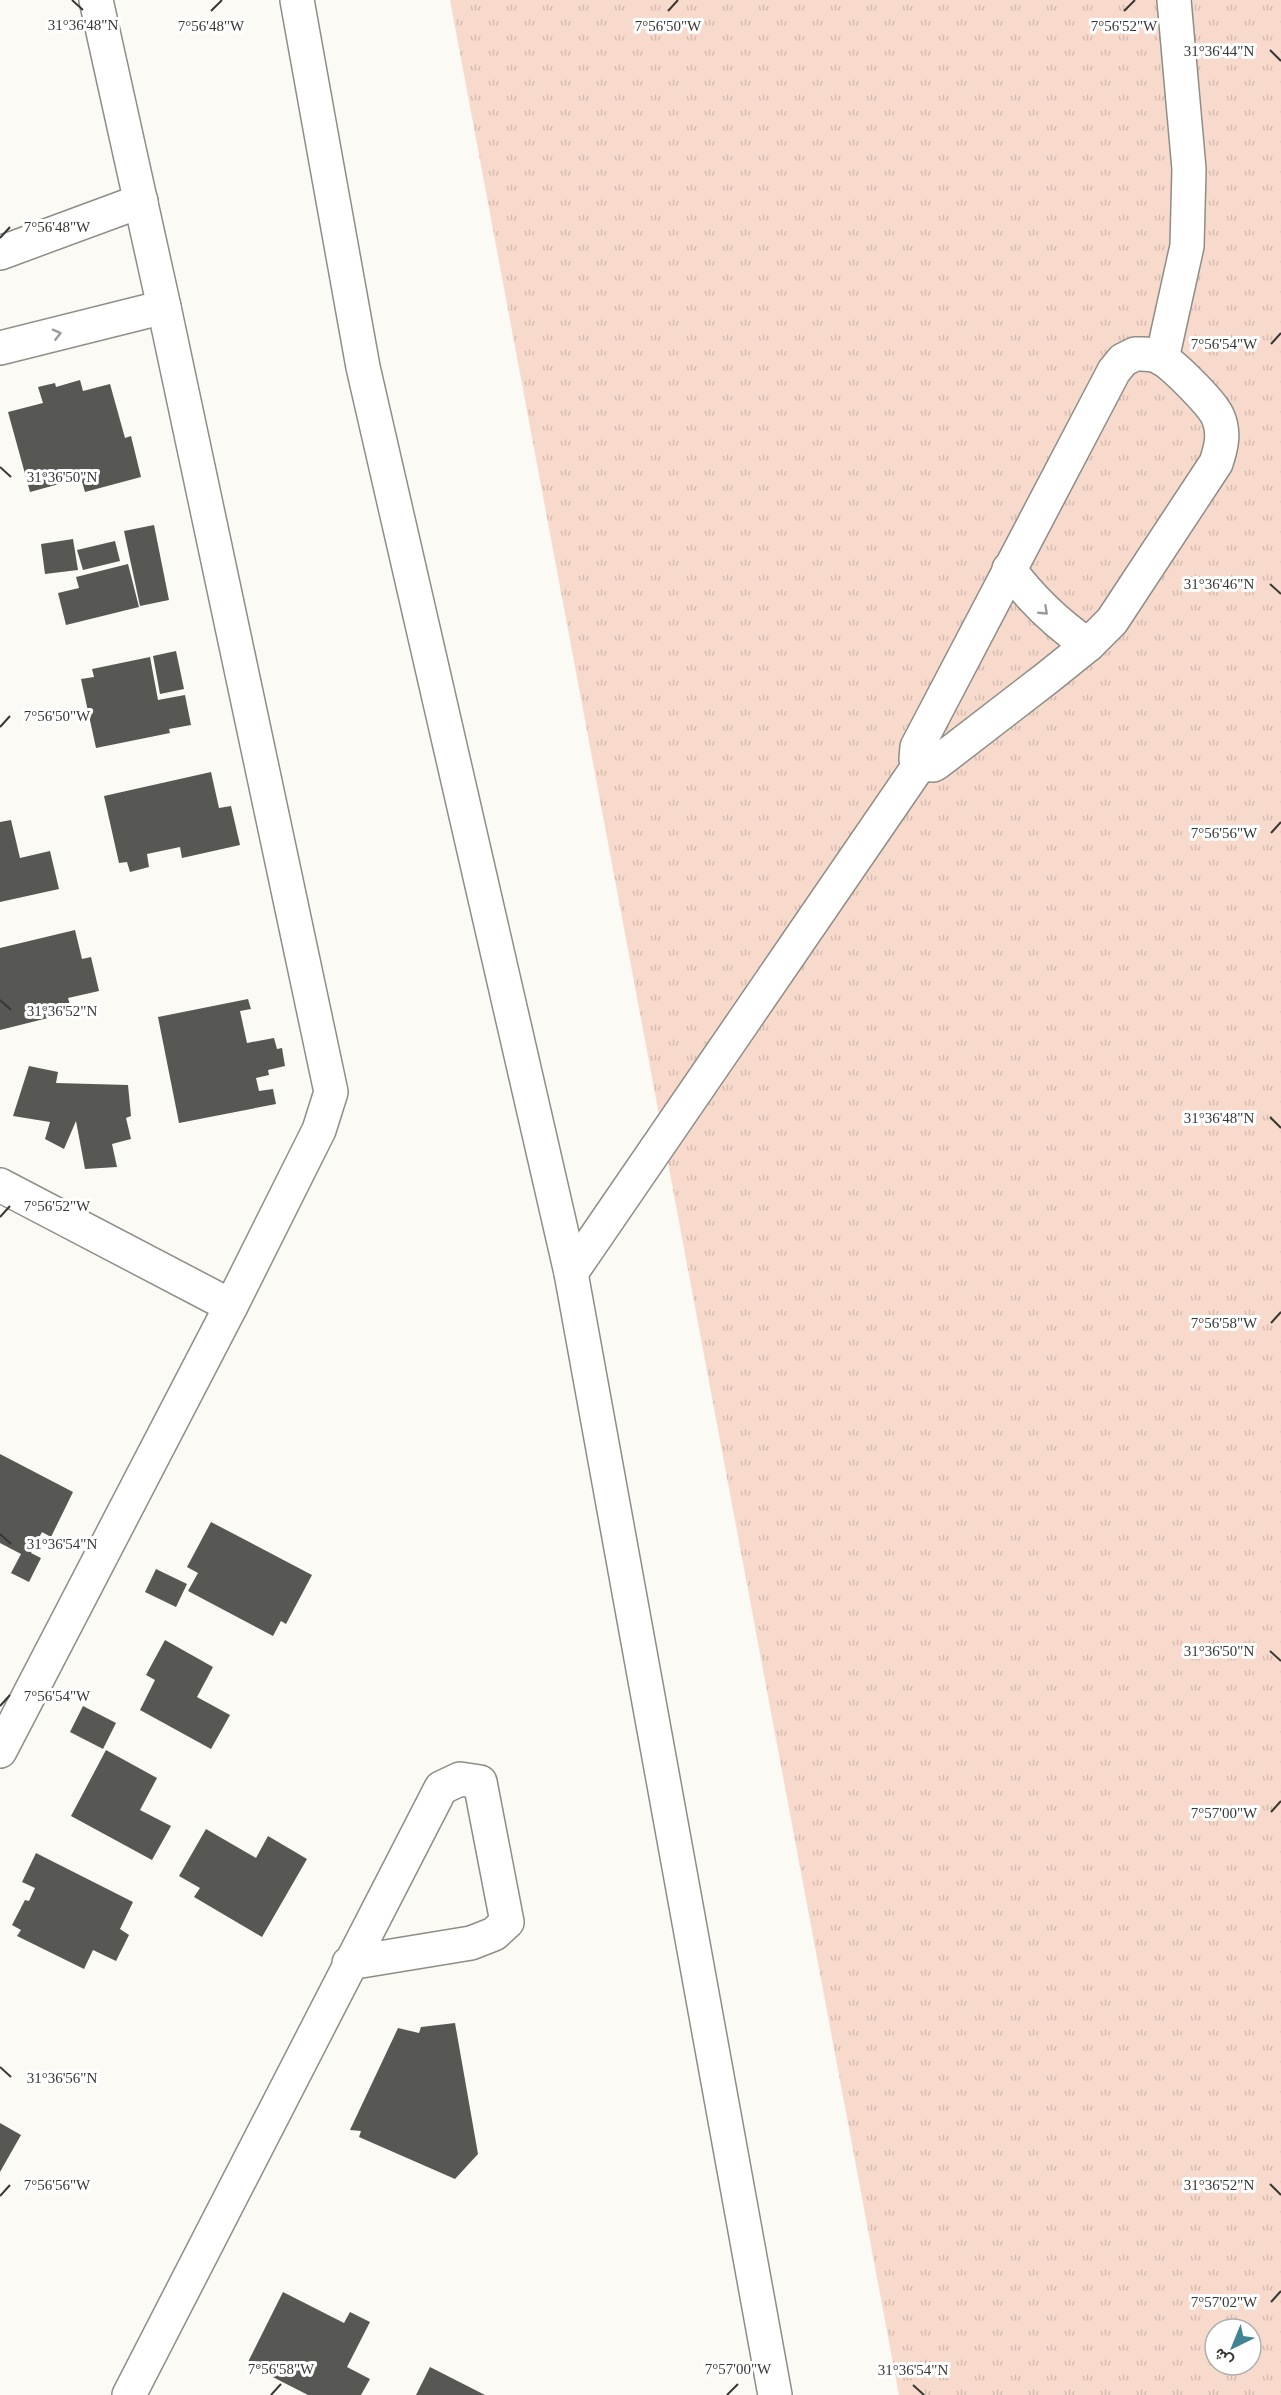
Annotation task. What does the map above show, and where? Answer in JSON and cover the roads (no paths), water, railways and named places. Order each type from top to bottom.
[{"type":"street","points":[[0,1750],[231,1306],[319,1130],[331,1092],[164,307],[96,0]]},
{"type":"street","points":[[297,0],[363,367],[571,1273],[775,2395]]},
{"type":"street","points":[[1162,359],[1186,246],[1189,168],[1174,0]]},
{"type":"street","points":[[0,254],[141,201]]},
{"type":"street","points":[[0,348],[164,307]]},
{"type":"street","points":[[1135,354],[1149,354],[1162,359],[1209,404],[1218,417],[1222,433],[1221,448],[1216,463],[1112,621],[1088,645],[933,765],[920,764],[916,759],[917,747],[1114,371],[1123,360],[1135,354]]},
{"type":"street","points":[[1009,569],[1039,607],[1088,645]]},
{"type":"street","points":[[571,1273],[920,764]]},
{"type":"street","points":[[0,1185],[231,1306]]},
{"type":"street","points":[[129,2395],[349,1963],[441,1788],[460,1779],[480,1782],[507,1922],[494,1934],[471,1943],[349,1963]]}]
